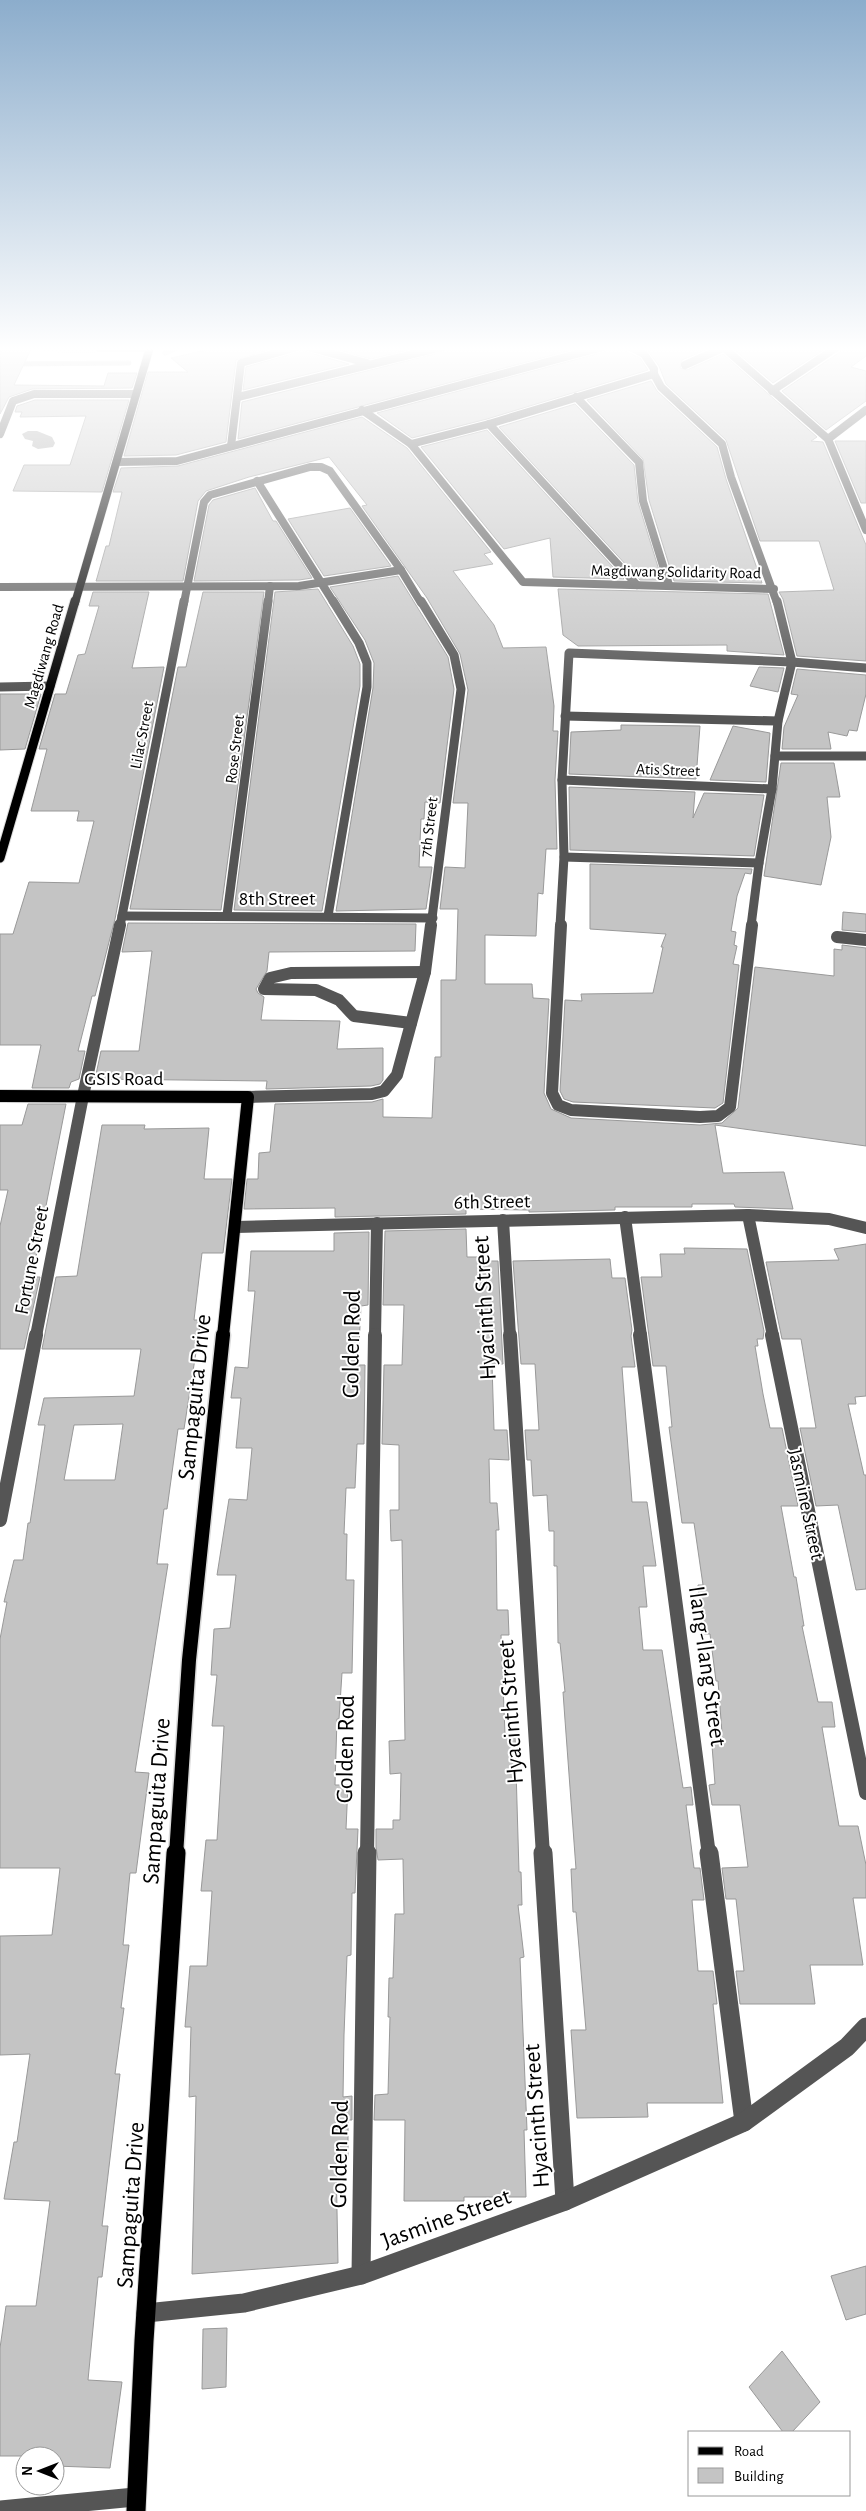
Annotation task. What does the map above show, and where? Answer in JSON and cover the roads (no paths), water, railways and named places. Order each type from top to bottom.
[{"type":"main road","name":"Magdiwang Road","points":[[0,858],[78,587],[116,464]]},
{"type":"main road","name":"GSIS Road","points":[[0,1096],[248,1097]]},
{"type":"main road","name":"Sampaguita Drive","points":[[136,2504],[146,2313],[189,1660],[236,1227],[248,1097]]},
{"type":"street","name":"Magdiwang Solidarity Road","points":[[427,464],[523,582],[531,584],[668,585],[774,589],[728,464]]},
{"type":"street","points":[[526,464],[636,585]]},
{"type":"street","points":[[639,464],[643,502],[668,585]]},
{"type":"street","points":[[839,464],[866,530]]},
{"type":"street","name":"Lilac Street","points":[[83,1096],[122,916],[187,586],[207,498],[215,492],[310,467],[321,467]]},
{"type":"street","name":"7th Street","points":[[248,1097],[358,1095],[384,1090],[397,1075],[425,972],[461,689],[454,655],[401,570],[330,471],[321,467]]},
{"type":"street","points":[[257,481],[359,643],[367,663],[367,687],[328,916]]},
{"type":"street","points":[[0,587],[270,586],[323,584],[401,570]]},
{"type":"street","name":"Rose Street","points":[[227,916],[270,586]]},
{"type":"street","points":[[774,589],[792,660],[778,721],[772,789],[759,863],[730,1107],[718,1116],[700,1118],[571,1110],[558,1104],[552,1093],[564,857],[562,780],[569,653],[674,654],[792,660],[866,668]]},
{"type":"street","points":[[0,687],[50,686]]},
{"type":"street","points":[[565,716],[778,721]]},
{"type":"street","points":[[775,756],[866,756]]},
{"type":"street","name":"Atis Street","points":[[562,780],[772,789]]},
{"type":"street","points":[[564,857],[759,863]]},
{"type":"street","name":"8th Street","points":[[122,916],[433,918]]},
{"type":"street","points":[[837,937],[866,940]]},
{"type":"street","points":[[411,1023],[371,1020],[354,1016],[339,1000],[316,990],[264,989],[270,978],[291,973],[425,972]]},
{"type":"street","name":"Fortune Street","points":[[0,1520],[83,1096]]},
{"type":"street","name":"6th Street","points":[[236,1227],[748,1215],[829,1219],[866,1228]]},
{"type":"street","name":"Jasmine Street","points":[[748,1215],[866,1792]]},
{"type":"street","name":"Ilang-Ilang Street","points":[[625,1217],[744,2122]]},
{"type":"street","name":"Hyacinth Street","points":[[503,1220],[565,2201]]},
{"type":"street","name":"Golden Rod","points":[[361,2275],[377,1223]]},
{"type":"street","name":"Jasmine Street","points":[[146,2313],[244,2303],[361,2275],[565,2201],[744,2122],[847,2047],[866,2027]]},
{"type":"street","points":[[0,2510],[136,2504]]}]
